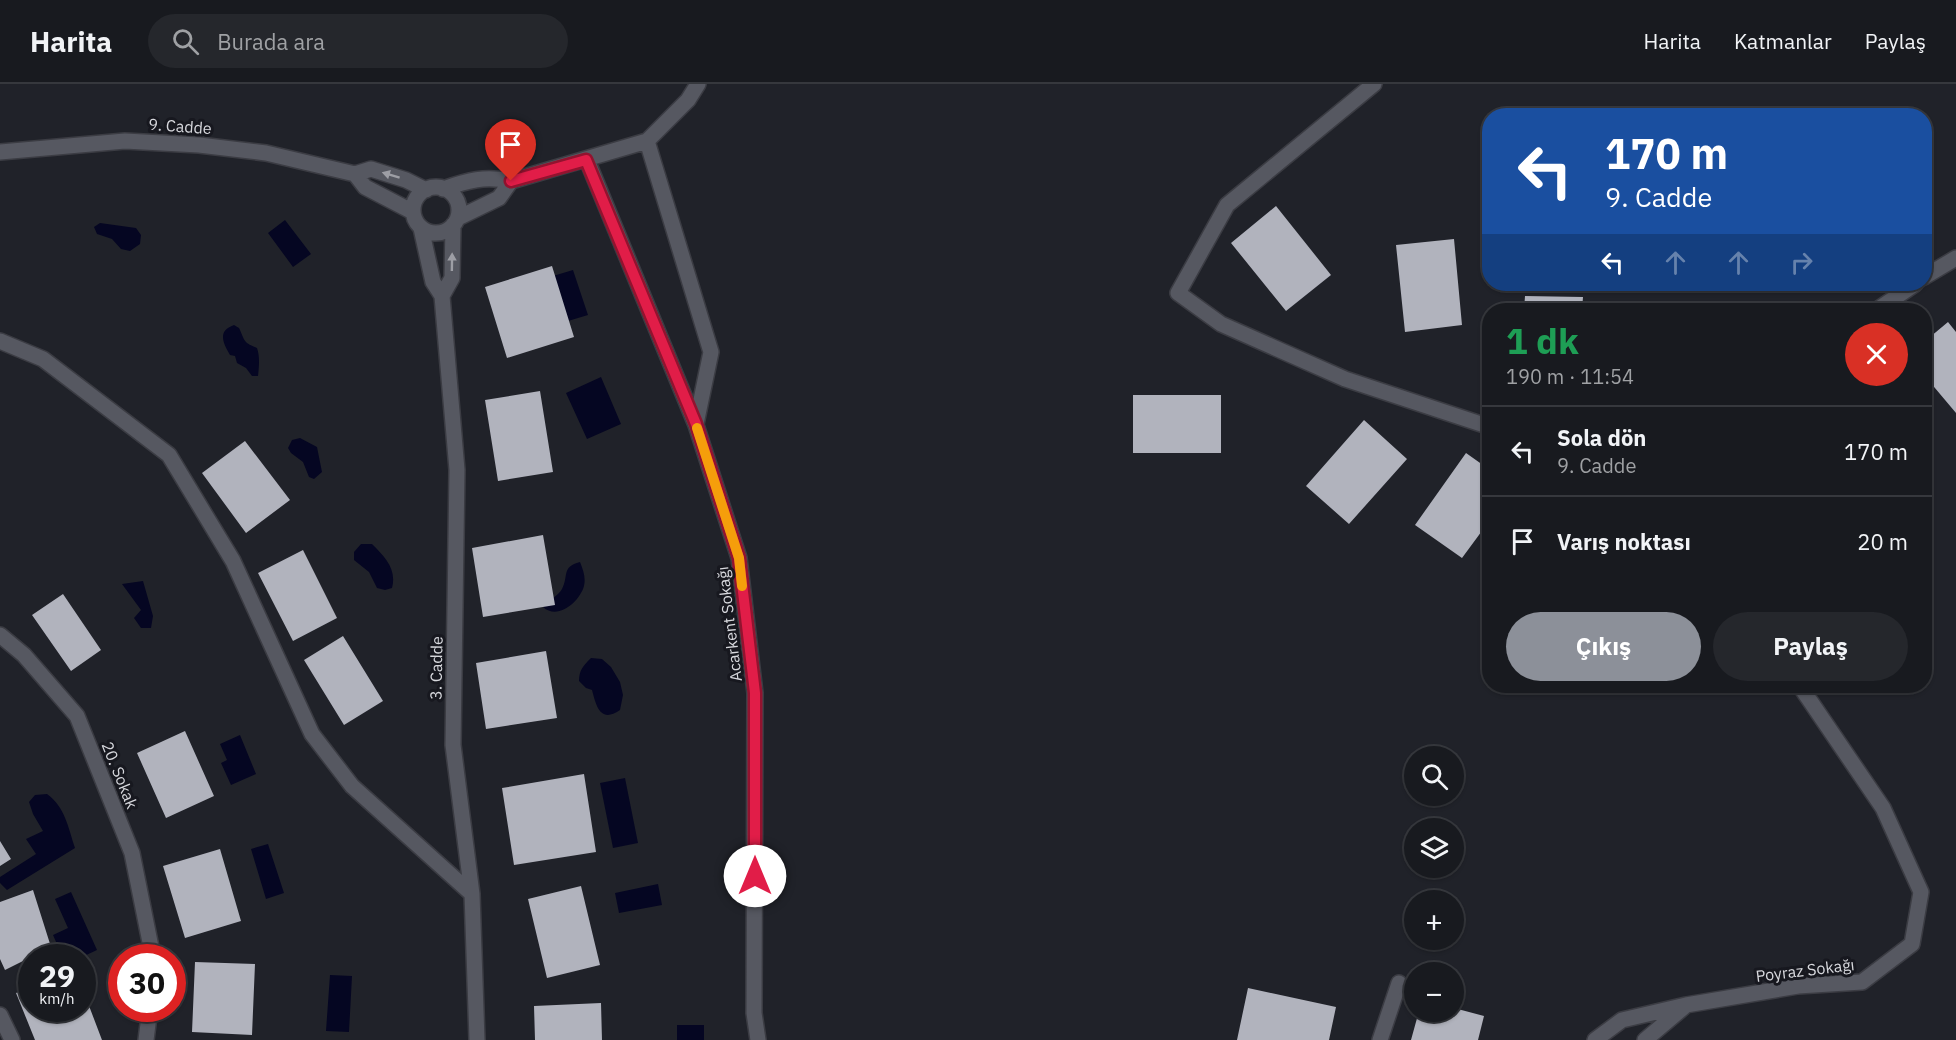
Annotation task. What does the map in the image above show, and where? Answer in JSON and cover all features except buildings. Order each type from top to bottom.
[{"type":"street","points":[[443,189],[464,182],[492,177],[511,181],[646,141],[688,100],[698,84]]},
{"type":"street","points":[[1374,84],[1227,205],[1178,293],[1221,324],[1345,379],[1482,424]]},
{"type":"street","name":"9. Cadde","points":[[0,152],[125,141],[199,145],[266,153],[355,174]]},
{"type":"street","points":[[646,141],[711,352],[696,424]]},
{"type":"street","name":"Acarkent Sokağı","points":[[586,160],[696,424],[739,558],[755,693],[754,1013],[758,1040]]},
{"type":"street","points":[[413,212],[365,187],[355,174],[371,169],[406,180],[426,190]]},
{"type":"street","points":[[442,296],[452,278],[455,221],[459,208],[450,193],[434,188],[426,190],[414,203],[415,221],[421,228],[428,232],[446,231],[455,221],[499,198],[511,181]]},
{"type":"street","points":[[421,228],[434,282],[442,296]]},
{"type":"street","points":[[1932,272],[1956,258]]},
{"type":"street","points":[[1887,303],[1905,291]]},
{"type":"street","name":"3. Cadde","points":[[442,296],[457,470],[453,745],[472,894],[477,1040]]},
{"type":"street","points":[[0,341],[43,359],[169,455],[233,561],[312,734],[351,786],[472,894]]},
{"type":"street","name":"20. Sokak","points":[[0,636],[24,655],[77,716],[132,853],[150,944]]},
{"type":"street","name":"Poyraz Sokağı","points":[[1595,1040],[1622,1020],[1686,1005],[1798,986],[1862,982],[1912,944],[1921,892],[1883,808],[1805,693]]},
{"type":"street","points":[[1380,1040],[1399,983]]},
{"type":"street","points":[[1645,1040],[1686,1005]]},
{"type":"street","points":[[0,1015],[12,1040]]},
{"type":"street","points":[[146,1040],[148,1022]]},
{"type":"water","points":[[285,220],[311,254],[293,267],[268,233]]},
{"type":"water","points":[[100,223],[136,228],[141,235],[140,244],[130,251],[121,249],[112,239],[97,234],[94,227]]},
{"type":"water","points":[[573,270],[588,315],[568,321],[553,276]]},
{"type":"water","points":[[234,325],[239,328],[246,342],[257,348],[258,376],[252,376],[246,368],[237,363],[235,356],[230,355],[225,346],[223,334]]},
{"type":"water","points":[[601,377],[621,424],[587,439],[566,393]]},
{"type":"water","points":[[300,438],[317,447],[322,472],[314,479],[309,477],[303,462],[288,448],[292,440]]},
{"type":"water","points":[[361,544],[372,544],[385,559],[393,575],[392,588],[385,590],[377,588],[369,572],[354,560],[354,552]]},
{"type":"water","points":[[580,562],[585,583],[578,598],[568,607],[555,612],[543,607],[561,591],[570,566]]},
{"type":"water","points":[[143,581],[153,616],[151,628],[141,628],[134,618],[141,610],[122,584]]},
{"type":"water","points":[[591,658],[602,659],[611,667],[620,682],[623,695],[620,710],[613,714],[603,714],[597,707],[592,690],[579,681],[582,668]]},
{"type":"water","points":[[240,735],[256,774],[231,785],[221,763],[227,760],[220,744]]},
{"type":"water","points":[[625,778],[638,843],[613,848],[600,783]]},
{"type":"water","points":[[47,794],[62,811],[75,848],[7,890],[0,883],[0,877],[36,854],[26,839],[43,831],[29,802],[35,795]]},
{"type":"water","points":[[268,844],[284,893],[266,899],[251,849]]},
{"type":"water","points":[[658,884],[662,905],[619,913],[615,893]]},
{"type":"water","points":[[71,892],[94,944],[57,944],[53,935],[68,928],[55,899]]},
{"type":"water","points":[[330,975],[352,976],[349,1032],[326,1031]]},
{"type":"water","points":[[677,1025],[704,1025],[704,1040],[677,1040]]},
{"type":"slow traffic","points":[[697,428],[739,558],[742,586]]},
{"type":"route","points":[[511,181],[586,160],[696,424],[739,558],[755,693],[755,876]]}]
